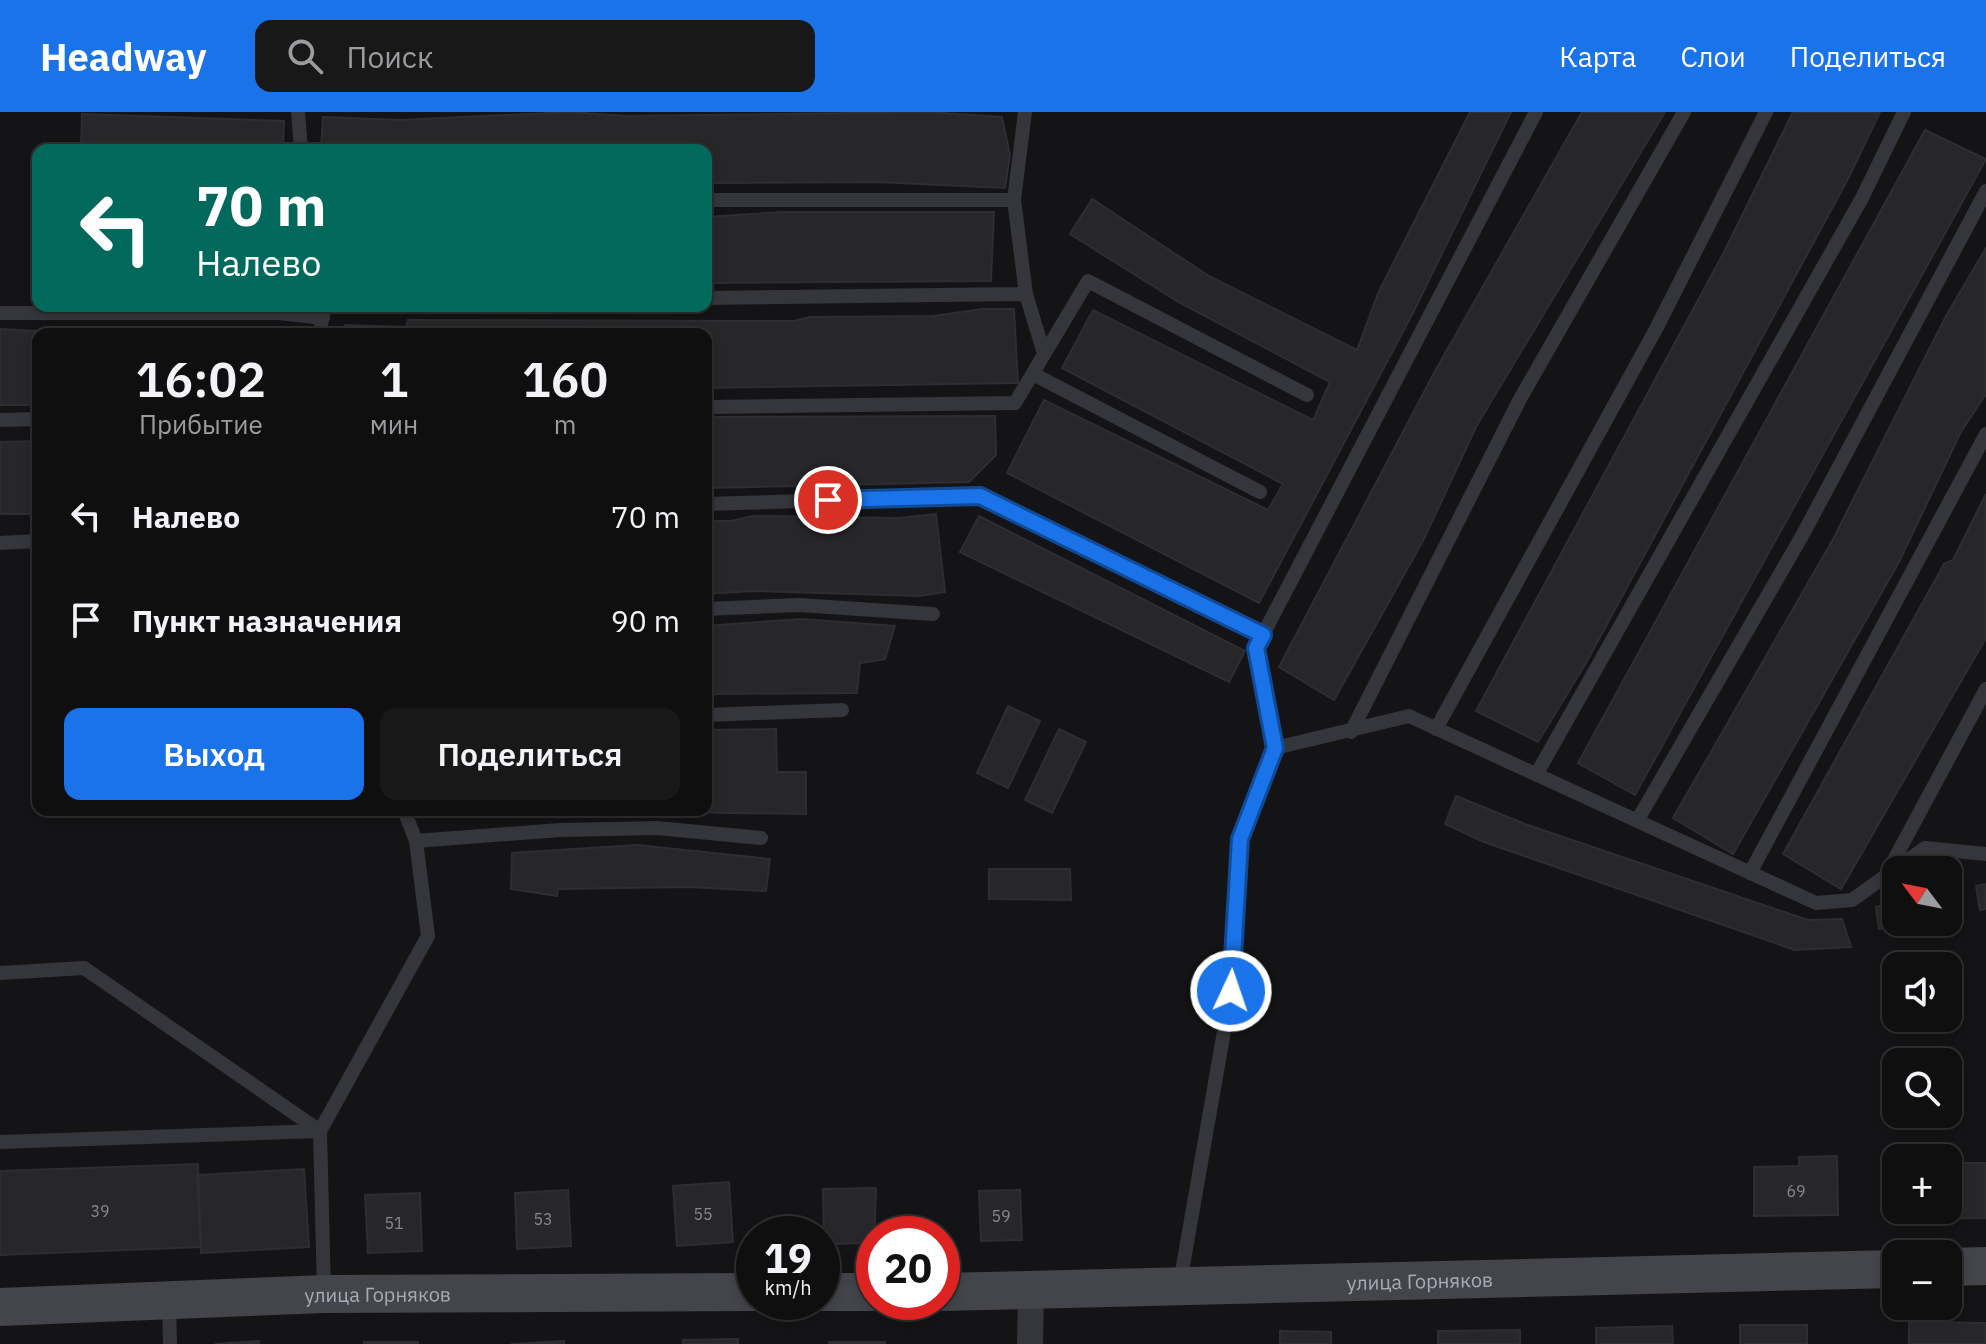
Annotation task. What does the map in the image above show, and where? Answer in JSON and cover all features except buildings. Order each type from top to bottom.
[{"type":"street","points":[[1962,1267],[1986,1266]]},
{"type":"street","name":"улица Горняков","points":[[960,1292],[1882,1269]]},
{"type":"street","name":"улица Горняков","points":[[0,1307],[324,1294],[736,1292]]},
{"type":"street","points":[[1030,1344],[1031,1292]]},
{"type":"lane","points":[[298,112],[301,144]]},
{"type":"lane","points":[[1025,112],[1014,200],[1026,294],[1044,354]]},
{"type":"lane","points":[[1179,1288],[1231,991],[1240,839],[1275,748],[1256,648],[1536,112]]},
{"type":"lane","points":[[1351,732],[1520,399],[1684,112]]},
{"type":"lane","points":[[1436,729],[1656,329],[1766,112]]},
{"type":"lane","points":[[1536,775],[1862,198],[1904,112]]},
{"type":"lane","points":[[1637,821],[1802,536],[1986,191]]},
{"type":"lane","points":[[712,200],[1014,200]]},
{"type":"lane","points":[[712,407],[1015,403],[1088,281],[1307,395]]},
{"type":"lane","points":[[712,298],[1026,294]]},
{"type":"lane","points":[[0,313],[324,312]]},
{"type":"lane","points":[[1033,374],[1260,492]]},
{"type":"lane","points":[[0,420],[32,419]]},
{"type":"lane","points":[[1750,873],[1986,434]]},
{"type":"lane","points":[[712,504],[980,496],[1263,635]]},
{"type":"lane","points":[[0,543],[32,541]]},
{"type":"lane","points":[[712,609],[799,605],[933,614]]},
{"type":"lane","points":[[1896,856],[1986,689]]},
{"type":"lane","points":[[712,715],[842,710]]},
{"type":"lane","points":[[1275,748],[1409,716],[1816,903],[1852,900],[1882,879]]},
{"type":"lane","points":[[324,1294],[320,1131],[428,936],[416,841],[406,816]]},
{"type":"lane","points":[[416,841],[560,830],[657,828],[761,838]]},
{"type":"lane","points":[[1914,856],[1925,848],[1985,850]]},
{"type":"lane","points":[[0,973],[84,968],[320,1131]]},
{"type":"lane","points":[[0,1142],[320,1131]]},
{"type":"lane","points":[[169,1299],[170,1344]]},
{"type":"route","points":[[828,500],[980,496],[1263,635],[1256,648],[1275,748],[1240,839],[1231,991]]}]
